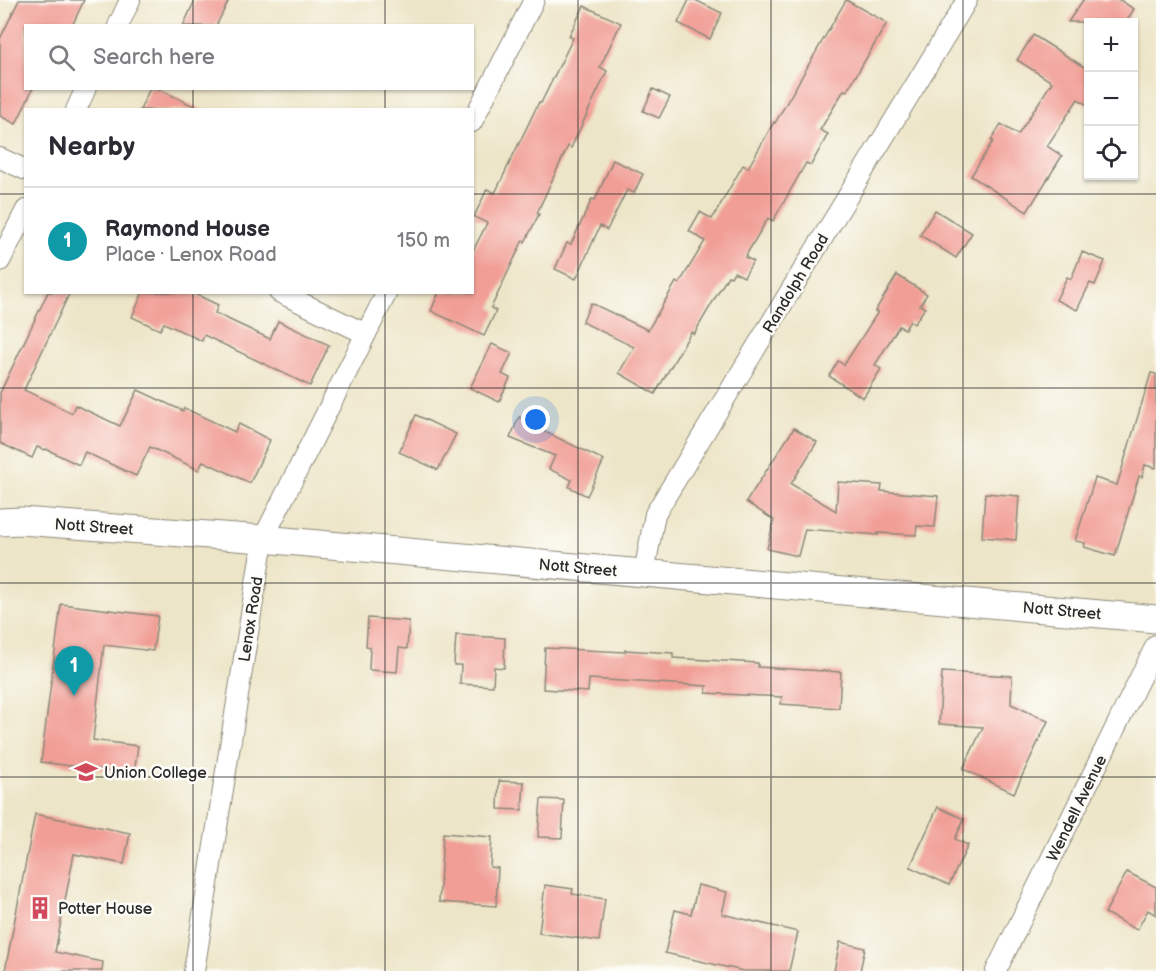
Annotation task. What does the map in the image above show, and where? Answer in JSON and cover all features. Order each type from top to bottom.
[{"type":"main road","name":"Nott Street","points":[[0,522],[21,521],[263,539],[1156,619]]},
{"type":"street","points":[[119,24],[130,0]]},
{"type":"street","points":[[474,118],[534,0]]},
{"type":"street","name":"Randolph Road","points":[[644,573],[655,514],[967,0]]},
{"type":"street","points":[[77,108],[85,90]]},
{"type":"street","points":[[0,158],[24,169]]},
{"type":"street","points":[[0,261],[24,214]]},
{"type":"street","points":[[283,294],[366,334]]},
{"type":"street","name":"Lenox Road","points":[[195,971],[263,539],[386,294]]},
{"type":"street","name":"Wendell Avenue","points":[[996,971],[1156,645]]},
{"type":"building","points":[[19,0],[84,0],[73,24],[24,24],[24,90],[32,90],[16,124],[0,116],[0,39]]},
{"type":"building","points":[[195,0],[229,0],[217,24],[184,24]]},
{"type":"building","points":[[689,0],[695,0],[722,13],[710,39],[678,23]]},
{"type":"building","points":[[846,0],[887,23],[847,91],[844,90],[820,130],[828,134],[811,165],[806,163],[773,221],[768,218],[745,257],[753,261],[744,277],[734,272],[731,277],[728,276],[694,334],[691,332],[655,394],[619,373],[634,347],[582,322],[591,303],[648,330],[676,282],[679,284],[705,241],[689,231],[700,212],[712,219],[743,165],[748,168]]},
{"type":"building","points":[[1083,0],[1120,0],[1134,9],[1128,18],[1084,18],[1084,22],[1068,22]]},
{"type":"building","points":[[584,6],[621,23],[600,67],[607,71],[571,148],[568,146],[537,213],[539,214],[525,242],[523,240],[491,308],[496,311],[484,336],[431,311],[438,294],[474,294],[474,249],[487,223],[474,217],[487,189],[495,193],[573,38],[569,36]]},
{"type":"building","points":[[1033,35],[1084,67],[1084,103],[1078,99],[1047,146],[1062,156],[1027,212],[971,176],[1001,124],[1018,135],[1052,82],[1017,60]]},
{"type":"building","points":[[653,89],[670,97],[659,118],[643,111]]},
{"type":"building","points":[[149,90],[161,90],[198,108],[141,108]]},
{"type":"building","points":[[613,160],[643,174],[634,193],[627,190],[607,230],[600,226],[576,279],[555,269],[567,243],[571,244],[592,199],[595,200]]},
{"type":"building","points":[[935,210],[972,233],[956,258],[920,235]]},
{"type":"building","points":[[1082,252],[1105,261],[1095,285],[1090,283],[1077,310],[1056,300],[1067,277],[1071,279]]},
{"type":"building","points":[[897,275],[927,294],[920,305],[925,308],[914,324],[910,321],[905,329],[899,326],[875,365],[881,369],[863,398],[829,376],[838,361],[844,365],[878,312],[875,311]]},
{"type":"building","points":[[47,294],[69,294],[24,390],[72,413],[75,405],[120,426],[138,390],[235,432],[239,424],[270,440],[250,483],[203,461],[199,470],[150,447],[136,476],[85,452],[79,465],[37,447],[32,458],[0,443],[0,393]]},
{"type":"building","points":[[142,294],[195,294],[218,305],[215,313],[270,339],[278,321],[329,345],[310,386],[204,335],[202,341],[164,323],[160,330],[132,317]]},
{"type":"building","points":[[492,344],[512,353],[502,374],[510,378],[499,402],[470,388]]},
{"type":"building","points":[[1151,373],[1156,374],[1156,468],[1145,465],[1142,477],[1139,476],[1115,556],[1084,547],[1085,543],[1075,541],[1095,478],[1117,485]]},
{"type":"building","points":[[416,415],[456,434],[438,470],[399,452]]},
{"type":"building","points":[[519,417],[604,460],[587,496],[569,487],[572,480],[549,469],[555,456],[510,438]]},
{"type":"building","points":[[794,428],[817,442],[791,484],[836,511],[838,482],[882,485],[881,491],[938,496],[935,527],[917,526],[916,535],[878,533],[878,535],[805,529],[798,556],[767,549],[774,520],[746,502]]},
{"type":"building","points":[[985,493],[1019,496],[1016,540],[982,537]]},
{"type":"building","points":[[61,604],[158,616],[153,651],[104,645],[93,740],[138,746],[134,774],[41,762]]},
{"type":"building","points":[[368,618],[409,621],[407,649],[399,648],[397,672],[369,670],[370,647],[366,646]]},
{"type":"building","points":[[456,635],[505,638],[504,668],[494,667],[493,686],[460,684],[461,665],[454,665]]},
{"type":"building","points":[[545,648],[673,653],[673,658],[758,663],[758,667],[841,672],[839,708],[781,704],[782,697],[706,693],[707,686],[589,679],[588,692],[543,689]]},
{"type":"building","points":[[942,672],[1012,676],[1011,704],[1048,721],[1014,793],[963,769],[983,727],[939,724]]},
{"type":"building","points":[[499,781],[524,782],[522,810],[498,809]]},
{"type":"building","points":[[541,799],[564,800],[562,838],[538,837]]},
{"type":"building","points":[[938,807],[964,819],[955,839],[968,845],[949,885],[910,867]]},
{"type":"building","name":"Potter House","points":[[35,814],[130,833],[124,864],[74,854],[55,952],[103,962],[102,971],[5,971]]},
{"type":"building","points":[[443,833],[492,837],[490,867],[498,868],[496,906],[439,902]]},
{"type":"building","points":[[1127,872],[1156,887],[1156,915],[1148,910],[1137,930],[1105,913]]},
{"type":"building","points":[[545,885],[573,889],[572,894],[605,899],[599,941],[539,933]]},
{"type":"building","points":[[698,885],[727,892],[722,914],[798,932],[789,971],[743,971],[665,953],[675,910],[691,914]]},
{"type":"building","points":[[840,942],[865,948],[860,971],[834,971]]},
{"type":"place","name":"Raymond House","points":[[74,696]]},
{"type":"place","name":"Union College","points":[[86,772]]},
{"type":"place","name":"Potter House","points":[[40,908]]}]
